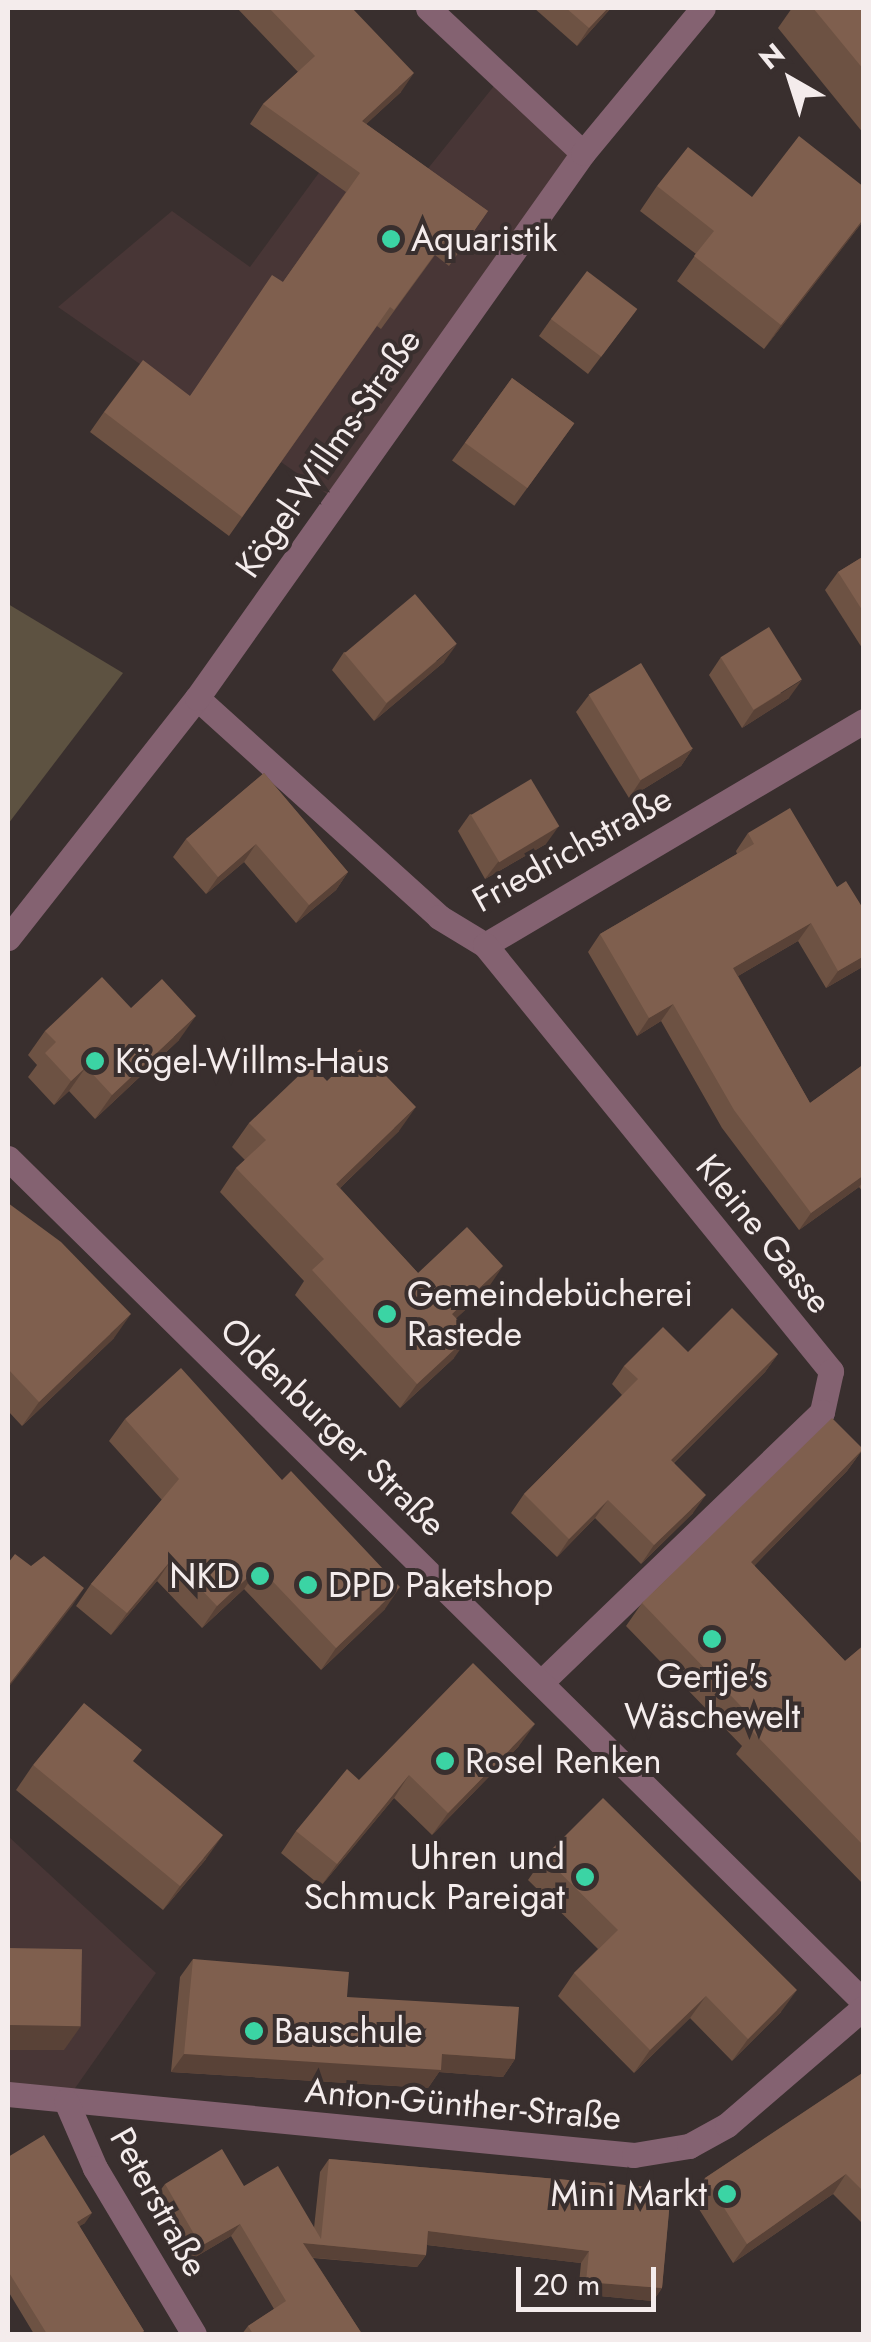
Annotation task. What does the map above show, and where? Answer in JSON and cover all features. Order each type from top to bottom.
[{"type":"street","points":[[428,8],[583,153]]},
{"type":"street","name":"Kögel-Willms-Straße","points":[[8,938],[197,698],[583,153],[703,8]]},
{"type":"street","name":"Friedrichstraße","points":[[197,698],[439,918],[484,945],[864,721]]},
{"type":"street","name":"Kleine Gasse","points":[[484,945],[831,1371],[822,1412],[541,1682]]},
{"type":"street","name":"Oldenburger Straße","points":[[8,1158],[864,2005]]},
{"type":"street","name":"Anton-Günther-Straße","points":[[8,2094],[634,2155],[689,2146],[727,2125],[864,2005]]},
{"type":"street","name":"Peterstraße","points":[[66,2102],[95,2168],[194,2334]]},
{"type":"shaded area","points":[[502,76],[583,153],[337,501],[58,307],[172,211],[250,267],[348,133],[418,181]]},
{"type":"shaded area","points":[[8,604],[123,673],[8,824]]},
{"type":"shaded area","points":[[8,1836],[156,1973],[66,2101],[8,2092]]},
{"type":"building","points":[[269,8],[352,8],[414,73],[362,121],[488,211],[463,247],[448,236],[394,310],[390,307],[242,517],[104,412],[143,360],[190,396],[272,275],[283,282],[360,173],[263,104],[315,56]]},
{"type":"building","points":[[566,8],[608,8],[589,28]]},
{"type":"building","points":[[813,8],[864,8],[864,70]]},
{"type":"building","points":[[799,136],[864,187],[864,218],[781,325],[694,256],[714,231],[657,186],[688,147],[752,197]]},
{"type":"building","points":[[587,271],[637,309],[601,357],[551,319]]},
{"type":"building","points":[[512,378],[574,423],[527,488],[465,443]]},
{"type":"building","points":[[864,556],[864,613],[838,572]]},
{"type":"building","points":[[415,594],[457,644],[386,703],[345,653]]},
{"type":"building","points":[[769,627],[802,680],[754,710],[721,657]]},
{"type":"building","points":[[641,663],[693,749],[640,780],[589,694]]},
{"type":"building","points":[[264,773],[348,872],[309,905],[256,844],[218,877],[186,839]]},
{"type":"building","points":[[531,779],[559,826],[499,862],[471,815]]},
{"type":"building","points":[[790,808],[837,887],[846,881],[864,910],[864,956],[838,971],[811,923],[733,968],[810,1103],[864,1064],[864,1175],[811,1213],[734,1110],[673,1004],[649,1018],[600,934],[754,844],[748,833]]},
{"type":"building","name":"Kögel-Willms-Haus","points":[[102,977],[131,1008],[162,979],[196,1016],[112,1095],[86,1067],[71,1081],[45,1053],[56,1042],[45,1031]]},
{"type":"building","points":[[360,1049],[416,1107],[336,1184],[418,1273],[467,1227],[503,1266],[452,1314],[471,1334],[417,1384],[312,1270],[324,1259],[236,1168],[266,1140],[249,1123],[311,1064],[327,1081]]},
{"type":"building","points":[[8,1203],[61,1242],[131,1314],[39,1402],[8,1369]]},
{"type":"building","points":[[732,1308],[778,1354],[671,1460],[706,1495],[654,1545],[608,1500],[569,1539],[524,1494],[638,1379],[624,1366],[663,1327],[688,1352]]},
{"type":"building","points":[[181,1368],[282,1480],[291,1471],[400,1587],[336,1648],[259,1567],[217,1606],[172,1559],[127,1613],[91,1584],[179,1479],[125,1419]]},
{"type":"building","points":[[832,1418],[863,1449],[751,1562],[845,1661],[864,1645],[864,1846],[752,1731],[759,1725],[642,1603]]},
{"type":"building","points":[[15,1554],[31,1566],[44,1556],[84,1588],[8,1686],[8,1563]]},
{"type":"building","points":[[473,1663],[535,1724],[448,1813],[409,1775],[337,1864],[296,1831],[347,1769],[359,1780]]},
{"type":"building","points":[[84,1703],[142,1750],[133,1761],[223,1835],[180,1886],[33,1765]]},
{"type":"building","points":[[603,1798],[797,1990],[748,2039],[706,1996],[650,2050],[574,1973],[618,1930],[544,1857]]},
{"type":"building","points":[[8,1948],[82,1949],[81,2026],[8,2025]]},
{"type":"building","points":[[193,1959],[349,1972],[347,1997],[519,2007],[515,2059],[442,2054],[441,2070],[184,2054]]},
{"type":"building","points":[[864,2072],[864,2192],[846,2174],[747,2244],[705,2178]]},
{"type":"building","points":[[44,2135],[92,2213],[77,2222],[144,2331],[138,2334],[47,2334],[8,2271],[8,2157]]},
{"type":"building","points":[[222,2149],[244,2186],[278,2166],[321,2239],[329,2159],[671,2189],[662,2288],[586,2282],[589,2251],[428,2231],[426,2255],[303,2243],[362,2334],[253,2334],[248,2326],[286,2301],[240,2224],[201,2246],[165,2184]]},
{"type":"place","name":"Aquaristik","points":[[391,239]]},
{"type":"place","name":"Kögel-Willms-Haus","points":[[95,1061]]},
{"type":"place","name":"Gemeindebücherei Rastede","points":[[387,1314]]},
{"type":"place","name":"NKD","points":[[260,1576]]},
{"type":"place","name":"DPD Paketshop","points":[[308,1585]]},
{"type":"place","name":"Gertje's Wäschewelt","points":[[712,1639]]},
{"type":"place","name":"Rosel Renken","points":[[445,1761]]},
{"type":"place","name":"Uhren und Schmuck Pareigat","points":[[585,1877]]},
{"type":"place","name":"Bauschule","points":[[254,2031]]},
{"type":"place","name":"Mini Markt","points":[[727,2194]]}]
